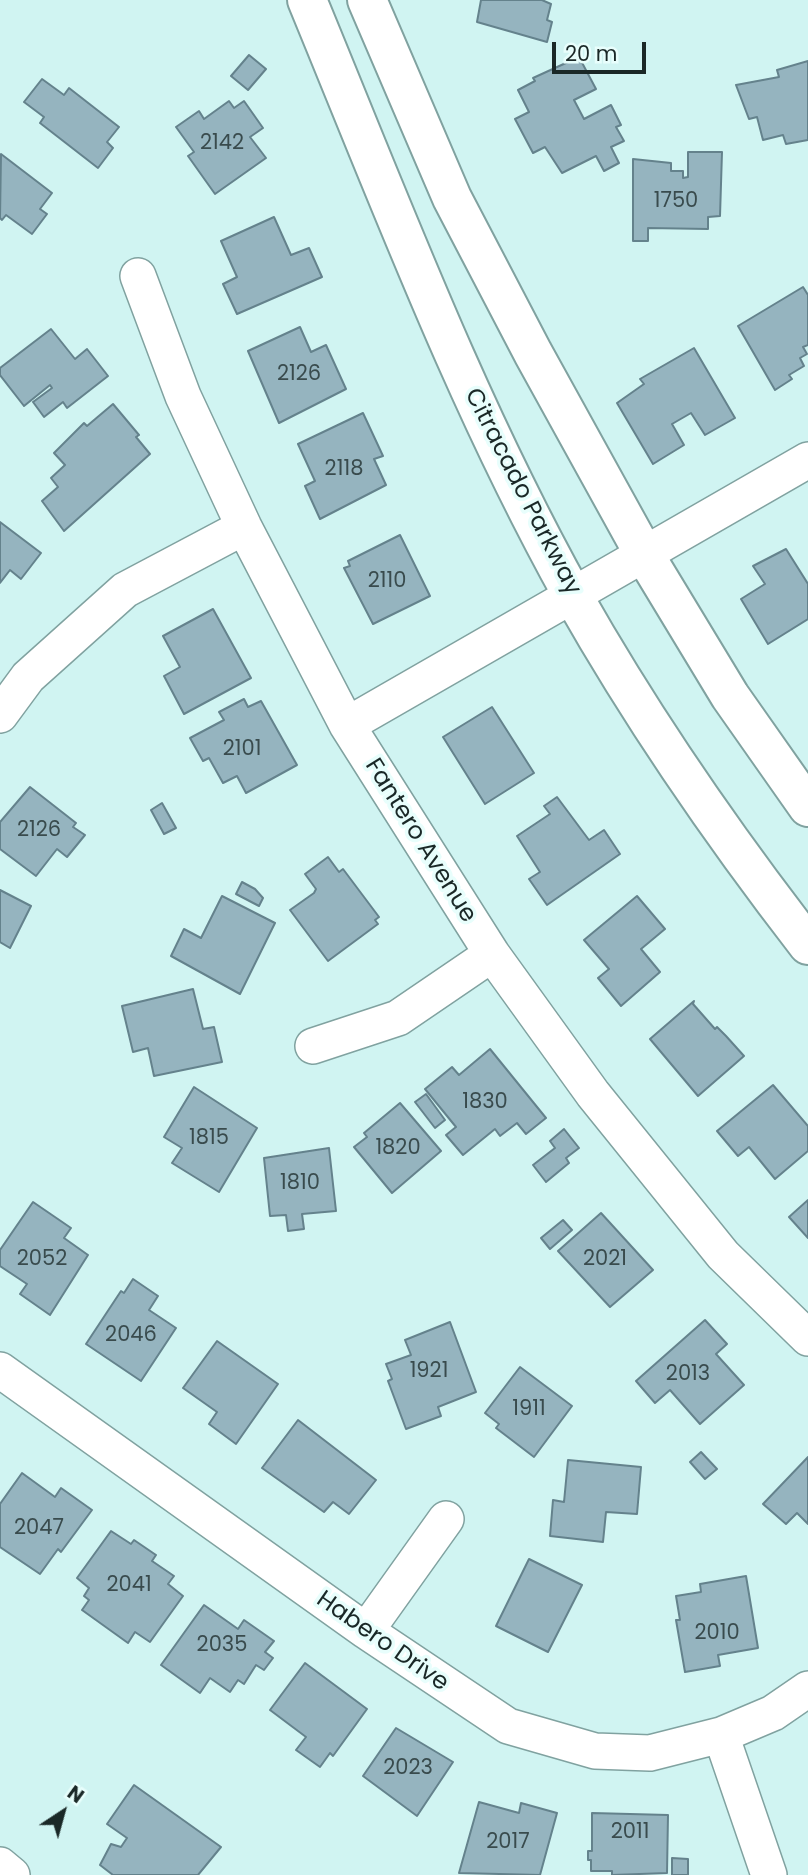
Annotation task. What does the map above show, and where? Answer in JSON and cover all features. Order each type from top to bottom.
[{"type":"street","name":"Citracado Parkway","points":[[307,0],[478,407],[573,595],[667,751],[748,868],[808,945]]},
{"type":"street","points":[[367,0],[452,198],[644,554],[730,696],[808,807]]},
{"type":"street","name":"Fantero Avenue","points":[[138,276],[183,396],[244,527],[347,725],[492,954],[593,1094],[723,1255],[808,1338]]},
{"type":"street","points":[[347,725],[808,460]]},
{"type":"street","points":[[0,715],[28,677],[125,590],[244,527]]},
{"type":"street","points":[[313,1046],[398,1018],[492,954]]},
{"type":"street","name":"Habero Drive","points":[[0,1370],[366,1631],[478,1709],[508,1726],[545,1739],[595,1751],[650,1753],[721,1735],[772,1713],[808,1689]]},
{"type":"street","points":[[366,1631],[446,1519]]},
{"type":"street","points":[[721,1735],[769,1875]]},
{"type":"street","points":[[0,1865],[12,1875]]},
{"type":"building","points":[[481,0],[542,0],[551,4],[547,20],[552,22],[547,42],[477,22]]},
{"type":"building","points":[[249,55],[266,69],[248,90],[231,76]]},
{"type":"building","points":[[579,57],[596,89],[574,100],[584,119],[611,105],[621,125],[616,127],[624,141],[611,147],[619,163],[604,171],[596,156],[562,173],[545,147],[533,153],[515,119],[529,112],[518,90],[535,81],[533,78]]},
{"type":"building","points":[[808,61],[808,140],[786,144],[783,135],[763,140],[757,117],[749,119],[736,85],[779,77],[777,70]]},
{"type":"building","points":[[42,79],[64,95],[69,88],[119,127],[107,142],[113,148],[98,168],[40,123],[44,117],[24,102]]},
{"type":"building","points":[[229,101],[234,108],[244,101],[263,128],[250,137],[266,158],[215,194],[188,156],[194,152],[176,127],[199,111],[204,119]]},
{"type":"building","points":[[688,152],[722,152],[720,216],[708,217],[708,229],[648,228],[648,241],[633,241],[633,159],[671,163],[671,171],[683,171],[683,178],[688,177]]},
{"type":"building","points":[[1,154],[52,193],[40,209],[47,214],[32,234],[6,215],[2,220],[0,218]]},
{"type":"building","points":[[274,217],[291,255],[309,248],[322,277],[237,314],[223,284],[237,277],[221,241]]},
{"type":"building","points":[[803,287],[808,295],[808,345],[803,347],[807,354],[800,358],[804,366],[789,375],[792,379],[775,390],[738,326]]},
{"type":"building","points":[[300,327],[311,352],[326,345],[346,389],[279,423],[248,351]]},
{"type":"building","points":[[51,329],[75,359],[87,349],[108,376],[67,408],[63,402],[44,417],[33,402],[52,388],[50,385],[24,406],[0,375],[0,368]]},
{"type":"building","points":[[694,348],[735,418],[705,435],[691,413],[672,424],[684,445],[653,464],[617,403],[644,384],[640,379]]},
{"type":"building","points":[[113,404],[139,435],[136,437],[150,454],[64,531],[42,501],[58,487],[51,478],[65,465],[54,453],[84,423],[87,426]]},
{"type":"building","points":[[363,413],[383,456],[374,459],[386,485],[320,519],[305,486],[315,481],[298,444]]},
{"type":"building","points":[[0,522],[41,553],[21,579],[10,570],[0,583]]},
{"type":"building","points":[[400,535],[430,596],[373,624],[344,568],[350,566],[348,561]]},
{"type":"building","points":[[786,549],[808,584],[808,619],[768,644],[741,599],[765,584],[753,566]]},
{"type":"building","points":[[213,609],[251,678],[184,714],[164,676],[180,667],[163,636]]},
{"type":"building","points":[[244,699],[248,707],[261,701],[297,765],[246,793],[237,776],[223,783],[209,758],[203,761],[190,738],[224,720],[219,712]]},
{"type":"building","points":[[492,707],[534,773],[485,804],[443,737]]},
{"type":"building","points":[[30,787],[76,823],[73,827],[85,835],[67,857],[57,849],[36,876],[0,849],[0,822]]},
{"type":"building","points":[[557,797],[589,840],[604,830],[620,854],[547,905],[529,879],[540,872],[517,836],[550,814],[544,806]]},
{"type":"building","points":[[162,803],[176,828],[164,834],[151,810]]},
{"type":"building","points":[[328,857],[339,872],[343,869],[379,917],[375,920],[378,924],[328,961],[290,910],[314,893],[316,889],[305,874]]},
{"type":"building","points":[[242,882],[255,889],[263,898],[259,906],[236,894]]},
{"type":"building","points":[[0,890],[31,906],[10,948],[0,942]]},
{"type":"building","points":[[222,896],[275,923],[240,994],[171,956],[184,929],[201,938]]},
{"type":"building","points":[[637,896],[665,929],[641,949],[660,972],[621,1006],[598,978],[609,969],[584,940]]},
{"type":"building","points":[[193,989],[203,1029],[214,1027],[222,1062],[154,1076],[148,1048],[133,1052],[122,1006]]},
{"type":"building","points":[[694,1001],[693,1004],[715,1029],[717,1027],[744,1056],[698,1096],[650,1039]]},
{"type":"building","points":[[490,1049],[546,1118],[526,1134],[517,1123],[500,1136],[495,1129],[463,1155],[446,1135],[456,1127],[425,1089],[452,1067],[459,1075]]},
{"type":"building","points":[[773,1085],[808,1126],[808,1151],[775,1179],[749,1147],[738,1156],[717,1131]]},
{"type":"building","points":[[194,1087],[257,1128],[219,1192],[172,1163],[182,1148],[164,1137]]},
{"type":"building","points":[[426,1094],[445,1120],[435,1128],[415,1102]]},
{"type":"building","points":[[400,1103],[441,1151],[392,1193],[354,1147],[367,1137],[364,1133]]},
{"type":"building","points":[[564,1129],[579,1148],[566,1158],[569,1163],[546,1182],[533,1165],[555,1148],[550,1141]]},
{"type":"building","points":[[329,1148],[336,1211],[302,1214],[304,1229],[288,1231],[286,1215],[270,1216],[264,1158]]},
{"type":"building","points":[[808,1200],[808,1238],[789,1217]]},
{"type":"building","points":[[33,1202],[71,1228],[64,1238],[88,1255],[50,1315],[20,1294],[27,1284],[0,1266],[0,1250]]},
{"type":"building","points":[[601,1213],[653,1270],[610,1307],[558,1251]]},
{"type":"building","points":[[563,1220],[572,1230],[550,1249],[541,1238]]},
{"type":"building","points":[[133,1279],[158,1296],[149,1310],[176,1328],[141,1381],[86,1344],[121,1291],[124,1293]]},
{"type":"building","points":[[705,1320],[727,1344],[716,1354],[744,1385],[700,1424],[670,1390],[655,1403],[636,1381]]},
{"type":"building","points":[[450,1322],[476,1392],[438,1407],[441,1416],[406,1429],[388,1381],[392,1379],[386,1364],[411,1355],[405,1340]]},
{"type":"building","points":[[217,1341],[278,1384],[236,1444],[209,1424],[217,1412],[183,1388]]},
{"type":"building","points":[[520,1367],[572,1406],[534,1457],[496,1428],[499,1424],[485,1413]]},
{"type":"building","points":[[298,1420],[376,1480],[349,1514],[333,1502],[324,1512],[262,1468]]},
{"type":"building","points":[[701,1452],[717,1469],[705,1479],[690,1462]]},
{"type":"building","points":[[808,1457],[808,1524],[797,1513],[786,1524],[763,1504]]},
{"type":"building","points":[[568,1460],[641,1467],[637,1514],[606,1512],[603,1542],[550,1536],[553,1500],[564,1502]]},
{"type":"building","points":[[22,1473],[55,1497],[61,1488],[92,1510],[61,1552],[58,1549],[40,1574],[0,1547],[0,1504]]},
{"type":"building","points":[[111,1531],[131,1544],[134,1540],[156,1555],[152,1561],[174,1576],[168,1584],[183,1596],[150,1642],[135,1632],[128,1643],[82,1610],[89,1600],[84,1596],[89,1588],[77,1578]]},
{"type":"building","points":[[529,1559],[582,1585],[548,1652],[496,1626]]},
{"type":"building","points":[[746,1576],[758,1648],[718,1655],[720,1666],[685,1672],[676,1620],[680,1620],[676,1596],[701,1592],[700,1584]]},
{"type":"building","points":[[204,1605],[238,1629],[244,1620],[274,1641],[265,1652],[273,1658],[264,1670],[256,1665],[244,1684],[238,1680],[230,1692],[210,1678],[200,1693],[161,1665]]},
{"type":"building","points":[[305,1663],[367,1709],[333,1756],[330,1753],[320,1767],[296,1750],[306,1737],[270,1710]]},
{"type":"building","points":[[396,1728],[453,1762],[417,1816],[363,1776]]},
{"type":"building","points":[[134,1785],[221,1847],[198,1875],[113,1875],[100,1865],[111,1844],[121,1847],[127,1838],[107,1824]]},
{"type":"building","points":[[479,1802],[519,1813],[521,1803],[557,1813],[540,1875],[459,1873]]},
{"type":"building","points":[[592,1813],[668,1815],[667,1873],[612,1875],[612,1871],[591,1871],[588,1851],[592,1851]]},
{"type":"building","points":[[672,1858],[688,1859],[688,1875],[672,1875]]}]
